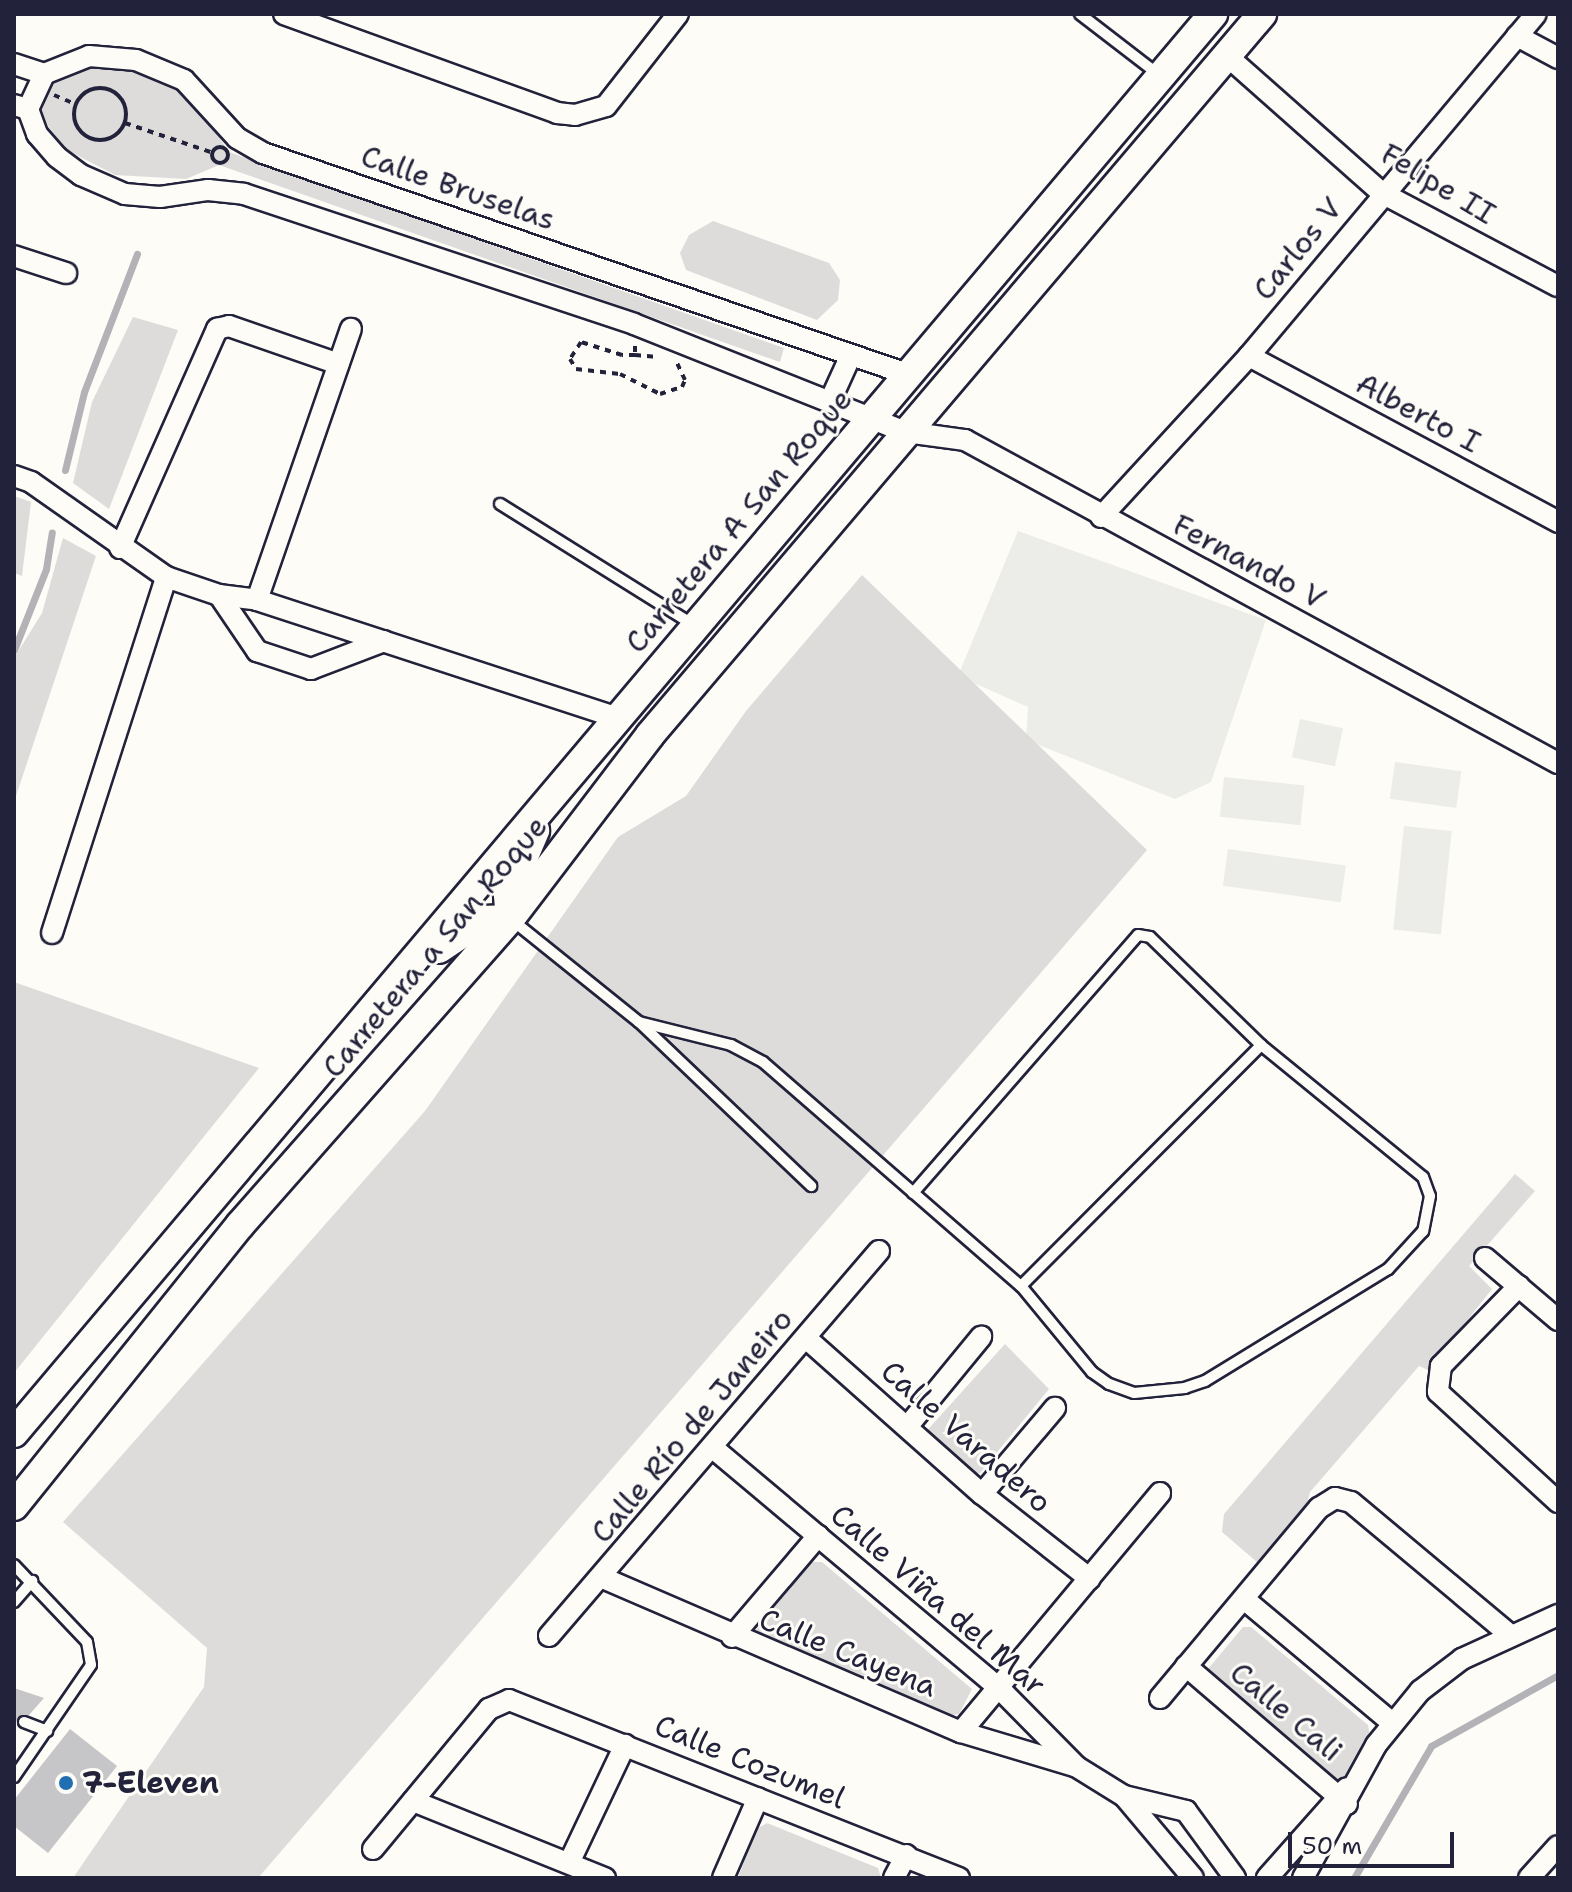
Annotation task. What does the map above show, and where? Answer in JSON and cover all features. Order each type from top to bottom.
[{"type":"main road","name":"Carretera A San Roque","points":[[320,1075],[618,718],[698,627],[871,416],[1213,14]]},
{"type":"main road","points":[[906,432],[1262,14]]},
{"type":"main road","name":"Carretera a San Roque","points":[[14,1506],[240,1225],[510,919],[650,735],[906,432]]},
{"type":"main road","points":[[414,961],[482,920],[510,919],[508,894],[533,839],[536,818]]},
{"type":"main road","name":"Carretera a San Roque","points":[[14,1433],[320,1075]]},
{"type":"street","points":[[284,14],[557,113],[591,113],[606,106],[675,15]]},
{"type":"street","name":"Carlos V","points":[[1101,517],[1249,356],[1382,193],[1536,14]]},
{"type":"street","points":[[1517,36],[1558,58]]},
{"type":"street","name":"Felipe II","points":[[1226,55],[1382,193],[1558,286]]},
{"type":"street","name":"Calle Bruselas","points":[[44,74],[89,56],[136,60],[184,80],[237,138],[263,153],[907,374]]},
{"type":"street","points":[[14,64],[44,74],[21,107],[37,134],[57,157],[81,175],[125,194],[160,197],[208,190],[244,194],[634,324],[871,416]]},
{"type":"street","points":[[14,256],[66,273]]},
{"type":"street","points":[[120,548],[217,329],[229,326],[339,364]]},
{"type":"street","points":[[257,600],[351,329]]},
{"type":"street","points":[[831,399],[851,355]]},
{"type":"street","name":"Alberto I","points":[[1249,356],[1558,522]]},
{"type":"street","name":"Fernando V","points":[[871,416],[906,432],[965,440],[1101,517],[1558,763]]},
{"type":"street","points":[[14,476],[31,482],[120,548],[166,577],[219,595],[257,600],[618,718]]},
{"type":"street","points":[[52,933],[166,577]]},
{"type":"street","points":[[219,595],[257,651],[311,669],[384,641]]},
{"type":"street","name":"Calle Río de Janeiro","points":[[549,1636],[603,1578],[879,1251]]},
{"type":"street","points":[[1485,1258],[1558,1320]]},
{"type":"street","points":[[1519,1286],[1441,1366],[1438,1392],[1558,1502]]},
{"type":"street","points":[[907,1427],[981,1337]]},
{"type":"street","name":"Calle Varadero","points":[[806,1338],[982,1494],[1090,1579]]},
{"type":"street","points":[[982,1494],[1055,1408]]},
{"type":"street","name":"Calle Viña del Mar","points":[[713,1448],[998,1687],[1077,1767],[1124,1796],[1186,1811],[1235,1878]]},
{"type":"street","points":[[961,1732],[1160,1493]]},
{"type":"street","points":[[1160,1698],[1325,1501],[1351,1502],[1510,1635]]},
{"type":"street","points":[[732,1637],[818,1536]]},
{"type":"street","name":"Calle Cayena","points":[[603,1578],[732,1637],[961,1732],[1077,1767]]},
{"type":"street","name":"Calle Cali","points":[[1244,1599],[1391,1722]]},
{"type":"street","points":[[1267,1878],[1342,1800],[1357,1781],[1391,1722],[1441,1672],[1510,1635],[1558,1615]]},
{"type":"street","name":"Calle Cali","points":[[1186,1666],[1342,1800]]},
{"type":"street","name":"Calle Cozumel","points":[[413,1801],[489,1709],[501,1702],[519,1702],[959,1878]]},
{"type":"street","points":[[569,1863],[625,1745]]},
{"type":"street","name":"Calle Viña del Mar","points":[[1124,1796],[1193,1878]]},
{"type":"street","points":[[723,1878],[758,1798]]},
{"type":"street","points":[[1303,1878],[1342,1800]]},
{"type":"street","points":[[373,1849],[413,1801],[605,1878]]},
{"type":"street","points":[[1529,1878],[1558,1846]]},
{"type":"street","points":[[894,1878],[906,1855]]},
{"type":"street","points":[[1245,1878],[1255,1878]]},
{"type":"lane","points":[[1080,14],[1161,76]]},
{"type":"lane","points":[[500,504],[698,627]]},
{"type":"lane","points":[[510,919],[639,1022],[811,1186]]},
{"type":"lane","points":[[639,1022],[746,1051],[1021,1286],[1092,1372],[1134,1393],[1157,1393],[1205,1381],[1401,1258],[1423,1231],[1428,1213],[1423,1177],[1261,1045],[1150,937],[1133,936],[913,1193]]},
{"type":"lane","points":[[1021,1286],[1261,1045]]},
{"type":"lane","points":[[14,1565],[87,1642],[91,1654],[89,1673],[14,1777]]},
{"type":"lane","points":[[14,1602],[32,1581]]},
{"type":"lane","points":[[24,1722],[47,1731]]},
{"type":"path","points":[[105,88],[121,97],[125,123],[107,139],[91,138],[74,120],[75,104],[87,91],[105,88]]},
{"type":"path","points":[[125,123],[213,153]]},
{"type":"path","points":[[634,324],[635,355]]},
{"type":"path","points":[[581,342],[635,355],[675,359],[685,380],[682,387],[660,394],[620,374],[576,369],[570,359],[581,342]]},
{"type":"shaded area","points":[[75,67],[123,67],[147,74],[189,94],[229,152],[784,348],[780,362],[219,165],[186,179],[115,175],[65,149],[40,115],[41,94],[49,81]]},
{"type":"shaded area","points":[[713,221],[829,263],[840,280],[838,300],[817,320],[686,270],[680,253],[689,235]]},
{"type":"shaded area","points":[[133,317],[178,330],[109,509],[73,483],[92,402]]},
{"type":"shaded area","points":[[14,496],[31,502],[22,576],[14,573]]},
{"type":"shaded area","points":[[1018,531],[1266,620],[1211,782],[1175,799],[1026,740],[1028,707],[958,676]]},
{"type":"shaded area","points":[[63,538],[96,556],[14,802],[14,658],[42,613]]},
{"type":"shaded area","points":[[862,575],[1147,850],[258,1878],[73,1878],[204,1687],[207,1648],[63,1522],[425,1111],[618,837],[686,796],[746,711]]},
{"type":"shaded area","points":[[1300,719],[1343,728],[1335,766],[1292,757]]},
{"type":"shaded area","points":[[1395,762],[1461,771],[1456,808],[1390,799]]},
{"type":"shaded area","points":[[1224,777],[1305,785],[1300,825],[1220,817]]},
{"type":"shaded area","points":[[1404,826],[1452,831],[1441,934],[1393,929]]},
{"type":"shaded area","points":[[1228,849],[1346,866],[1341,902],[1223,886]]},
{"type":"shaded area","points":[[14,982],[259,1068],[14,1373]]},
{"type":"shaded area","points":[[1515,1174],[1535,1191],[1469,1266],[1492,1289],[1428,1370],[1419,1366],[1310,1492],[1306,1508],[1257,1562],[1222,1532],[1224,1514]]},
{"type":"shaded area","points":[[1005,1344],[1049,1389],[980,1473],[967,1476],[922,1436]]},
{"type":"shaded area","points":[[811,1562],[822,1562],[972,1689],[959,1714],[945,1716],[751,1636]]},
{"type":"shaded area","points":[[1243,1627],[1251,1627],[1368,1725],[1370,1737],[1342,1784],[1334,1784],[1210,1679],[1208,1669]]},
{"type":"shaded area","points":[[767,1823],[878,1868],[881,1878],[738,1878],[756,1829]]},
{"type":"building","points":[[14,1688],[44,1698],[29,1715],[18,1716],[14,1733]]},
{"type":"building","name":"7-Eleven","points":[[70,1729],[117,1766],[48,1853],[14,1826],[14,1800]]},
{"type":"waterway","points":[[65,470],[84,392],[137,254]]},
{"type":"waterway","points":[[14,650],[46,569],[52,532]]},
{"type":"waterway","points":[[1354,1878],[1431,1746],[1558,1675]]},
{"type":"place","name":"7-Eleven","points":[[66,1783]]}]
